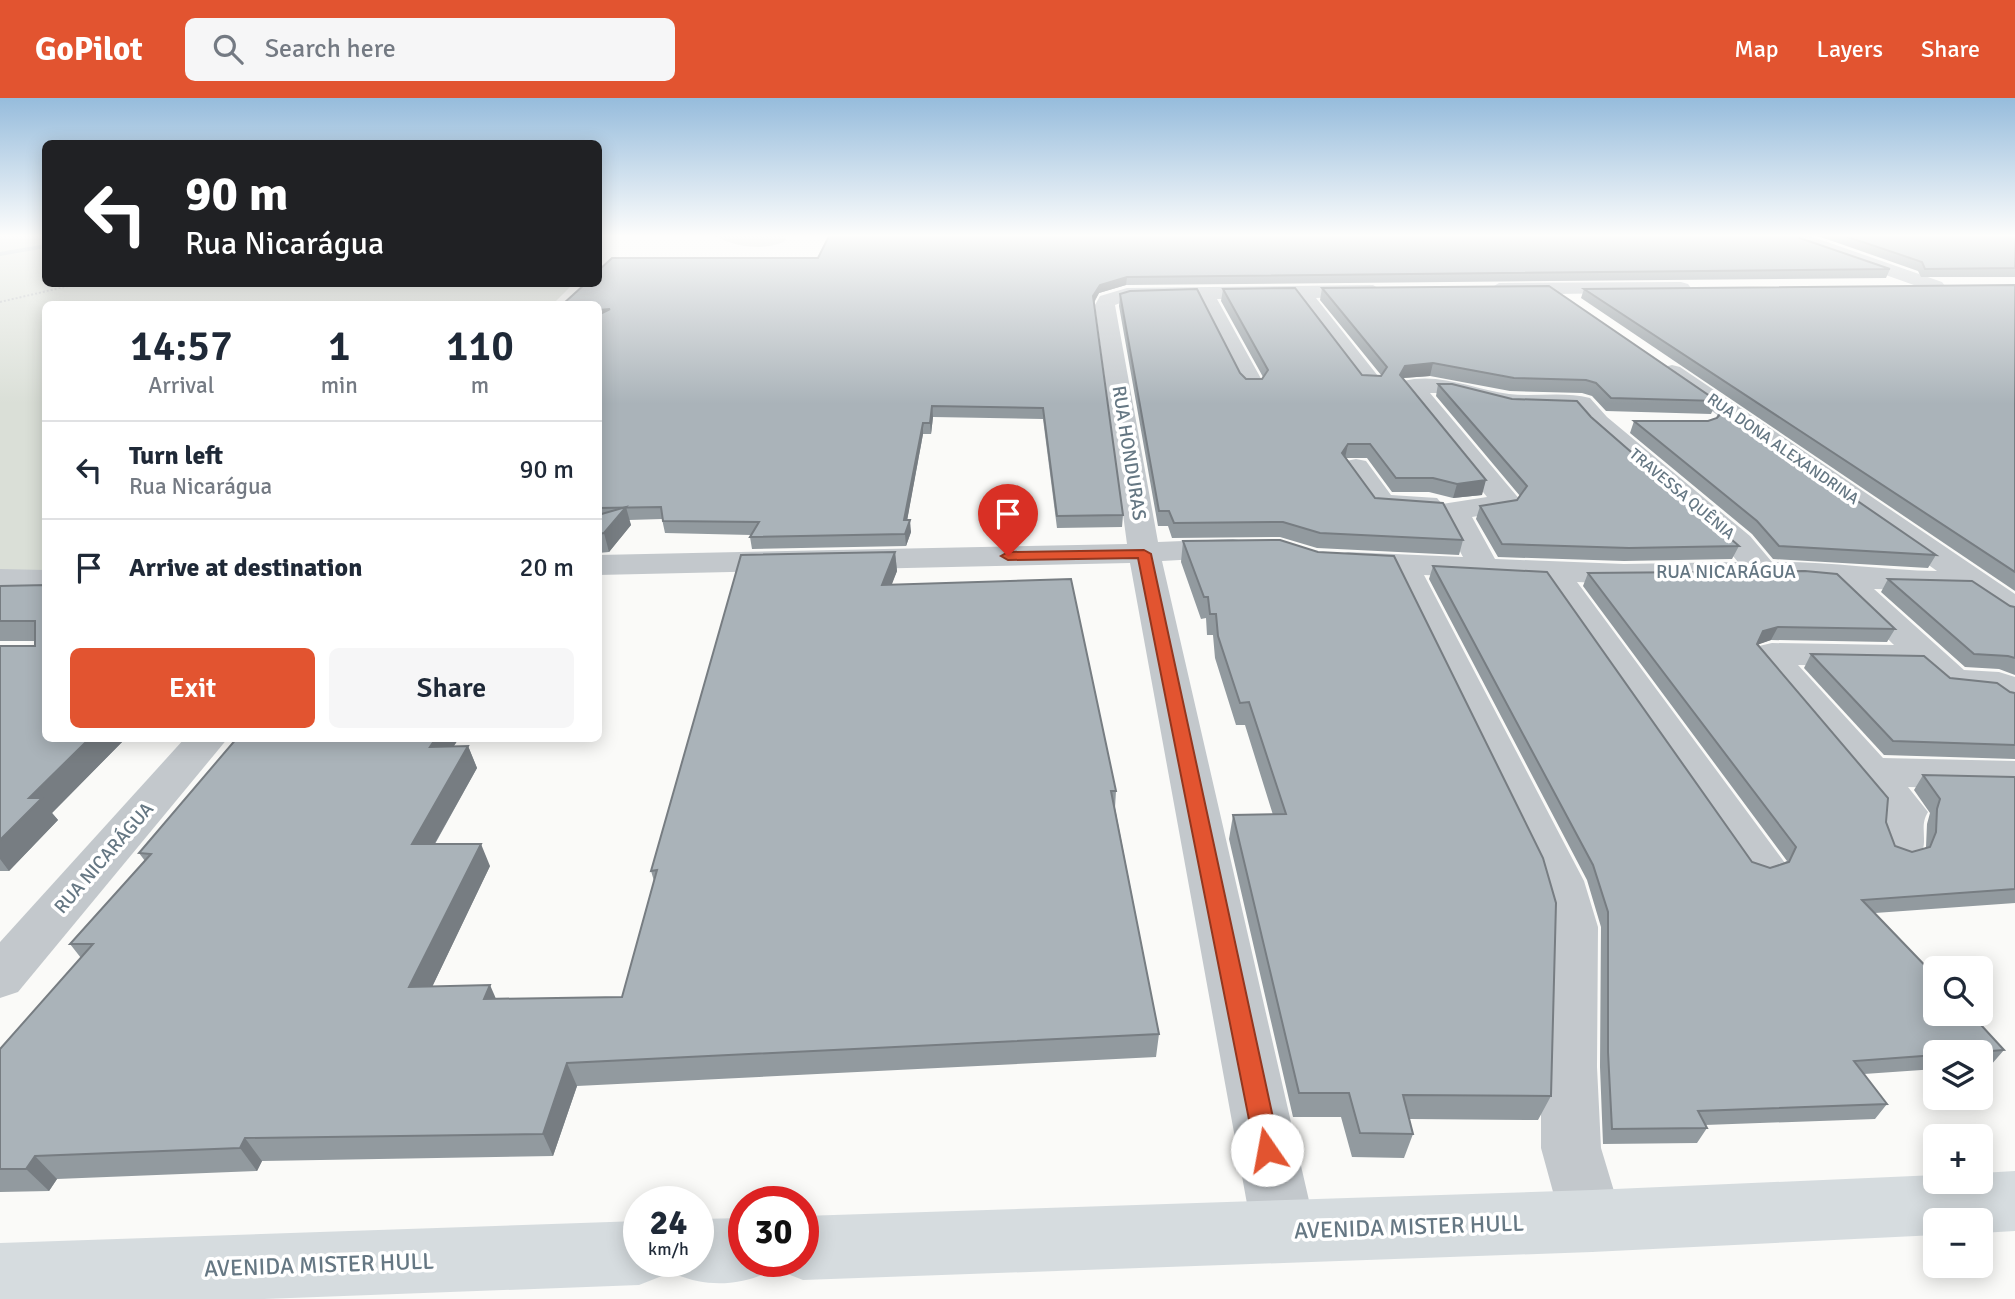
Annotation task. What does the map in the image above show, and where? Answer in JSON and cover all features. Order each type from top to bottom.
[{"type":"main road","name":"AVENIDA MISTER HULL","points":[[819,1247],[1592,1221],[2015,1201]]},
{"type":"main road","name":"AVENIDA MISTER HULL","points":[[0,1276],[623,1254]]},
{"type":"street","points":[[1252,384],[1204,293],[1296,292]]},
{"type":"street","points":[[1301,292],[1370,381]]},
{"type":"street","points":[[1556,292],[1585,312]]},
{"type":"street","name":"RUA HONDURAS","points":[[1204,293],[1114,296],[1107,300],[1105,305],[1144,554],[1284,1231]]},
{"type":"street","name":"RUA DONA ALEXANDRINA","points":[[1652,358],[1711,413],[2015,610]]},
{"type":"street","name":"TRAVESSA QUÊNIA","points":[[1453,510],[1487,508],[1506,501],[1410,386],[1449,386],[1509,401],[1581,403],[1598,422],[1739,543],[1762,570]]},
{"type":"street","points":[[1598,422],[1637,422]]},
{"type":"street","points":[[1356,467],[1382,504],[1429,504],[1453,510],[1485,569]]},
{"type":"street","points":[[602,565],[1144,554],[1198,548],[1267,549]]},
{"type":"street","name":"RUA NICARÁGUA","points":[[1314,560],[1552,572],[1624,574],[1762,570],[1913,581],[1974,581]]},
{"type":"street","points":[[1403,565],[1560,881],[1573,927],[1569,1068],[1571,1148],[1592,1221]]},
{"type":"street","points":[[1552,572],[1762,863]]},
{"type":"street","points":[[1840,575],[1954,681],[1999,683],[2015,695]]},
{"type":"street","points":[[0,579],[42,580]]},
{"type":"street","points":[[1903,848],[1900,817],[1906,811],[1771,657],[1772,654],[1927,656]]},
{"type":"street","name":"RUA NICARÁGUA","points":[[0,977],[205,742]]},
{"type":"street","points":[[1872,772],[2015,775]]},
{"type":"path","points":[[0,302],[43,292]]},
{"type":"shaded area","points":[[0,292],[565,292],[556,301],[42,301],[42,603],[0,603]]},
{"type":"building","points":[[576,292],[1096,292],[1093,296],[1123,515],[1057,516],[1043,408],[932,406],[930,423],[923,423],[904,520],[910,520],[905,534],[750,537],[759,522],[663,521],[661,507],[602,508],[602,313],[610,309],[602,310],[602,301],[566,301]]},
{"type":"building","points":[[1199,292],[1240,373],[1246,379],[1262,379],[1268,370],[1225,292],[1298,292],[1362,375],[1381,376],[1387,367],[1325,292],[1558,292],[1717,401],[1611,398],[1596,383],[1586,380],[1514,378],[1433,363],[1405,366],[1400,375],[1486,480],[1457,484],[1433,478],[1396,478],[1370,444],[1348,444],[1342,453],[1375,498],[1443,503],[1463,540],[1320,533],[1283,522],[1174,523],[1169,511],[1159,511],[1120,294]]},
{"type":"building","points":[[1589,292],[2015,292],[2015,572]]},
{"type":"building","points":[[1438,384],[1452,384],[1512,399],[1577,401],[1591,417],[1739,546],[1629,548],[1502,544],[1480,506],[1517,500],[1527,486]]},
{"type":"building","points":[[1721,407],[1936,555],[1779,546],[1757,521],[1634,421],[1708,421],[1717,418],[1723,411]]},
{"type":"building","points":[[626,507],[602,533],[602,514]]},
{"type":"building","points":[[1280,540],[1318,552],[1394,556],[1543,858],[1556,903],[1551,1096],[1403,1095],[1413,1134],[1360,1133],[1349,1093],[1299,1093],[1233,815],[1286,814],[1249,702],[1240,703],[1218,636],[1216,614],[1210,614],[1208,597],[1204,597],[1183,541]]},
{"type":"building","points":[[895,552],[882,585],[1071,579],[1116,791],[1111,791],[1159,1034],[567,1063],[543,1134],[245,1138],[240,1148],[35,1156],[26,1169],[0,1169],[0,1049],[93,944],[70,944],[151,854],[139,853],[234,742],[433,742],[430,747],[468,746],[412,844],[481,844],[409,987],[490,985],[484,999],[622,997],[657,870],[651,871],[741,555]]},
{"type":"building","points":[[1433,566],[1547,572],[1752,862],[1770,868],[1789,862],[1796,847],[1588,573],[1805,571],[1837,574],[1895,629],[1778,627],[1763,631],[1757,644],[1888,798],[1886,822],[1895,846],[1912,852],[1930,847],[1936,832],[1940,799],[1923,775],[2015,777],[2015,889],[1862,900],[1923,963],[1923,1026],[1982,1026],[2004,1050],[1993,1051],[1993,1040],[1923,1040],[1923,1056],[1854,1061],[1887,1104],[1698,1111],[1707,1128],[1612,1129],[1608,1052],[1608,912],[1593,865]]},
{"type":"building","points":[[1888,579],[1972,581],[2015,607],[2015,658],[1974,654]]},
{"type":"building","points":[[42,585],[42,742],[86,742],[29,798],[42,798],[0,840],[0,646],[35,646],[35,621],[0,621],[0,586]]},
{"type":"building","points":[[1811,654],[1924,656],[1950,678],[1997,683],[2015,693],[2015,745],[1893,741]]},
{"type":"route","points":[[1008,556],[1144,554],[1267,1150]]}]
